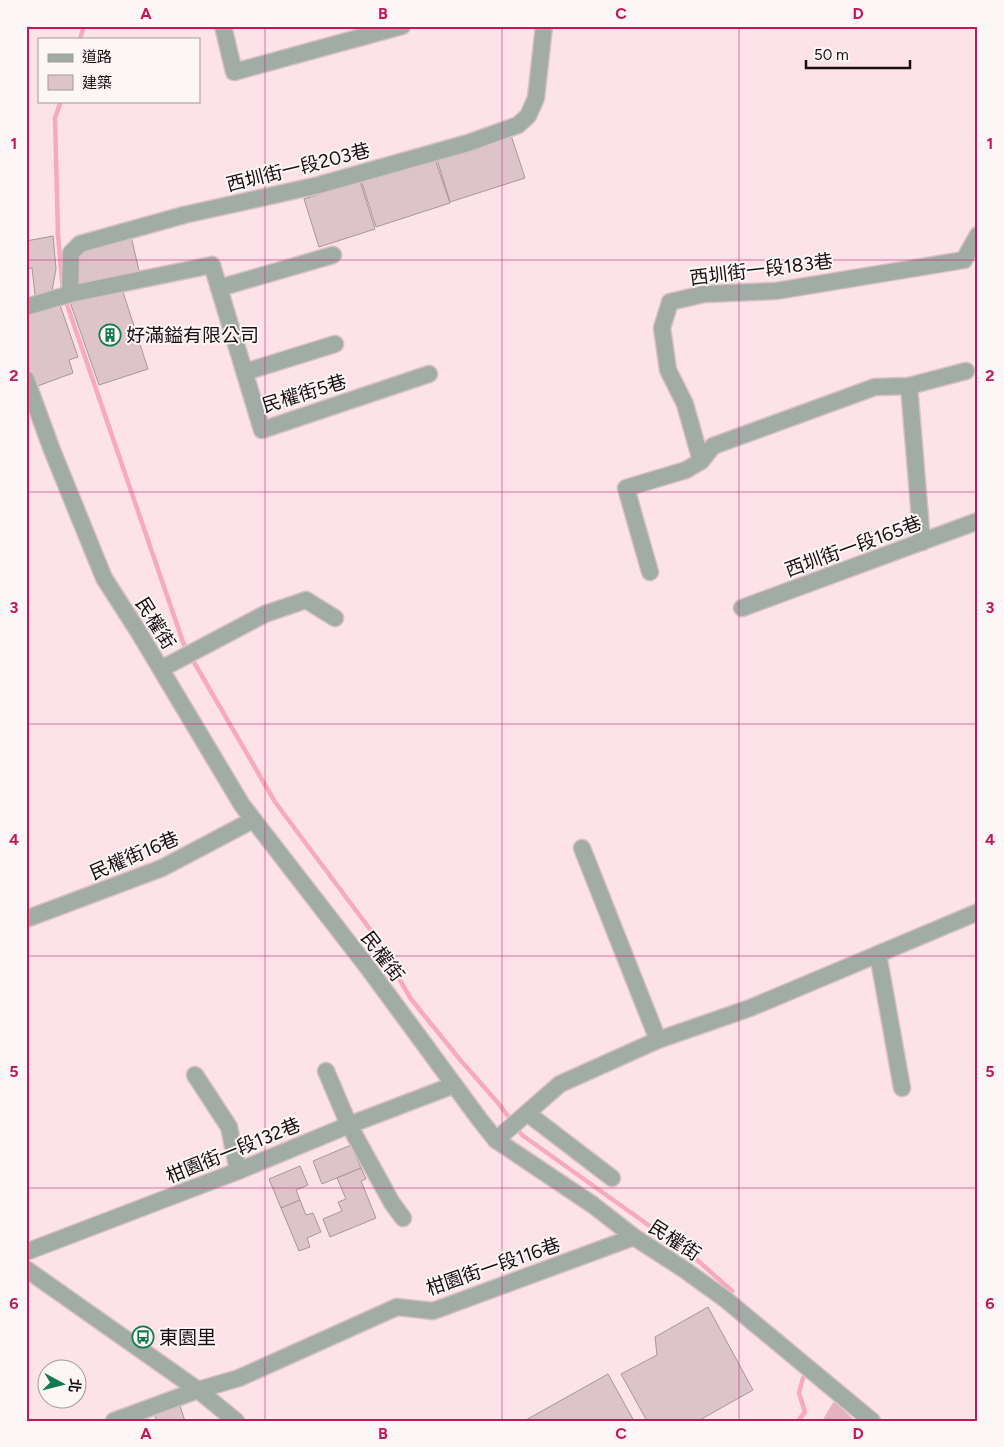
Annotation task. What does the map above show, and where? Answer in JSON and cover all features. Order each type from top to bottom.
[{"type":"street","points":[[223,26],[234,72],[402,26]]},
{"type":"street","name":"西圳街一段203巷","points":[[70,294],[71,253],[80,244],[184,215],[328,182],[468,143],[518,125],[528,116],[536,98],[544,26]]},
{"type":"street","name":"西圳街一段183巷","points":[[702,461],[685,404],[668,370],[662,328],[670,302],[704,294],[776,291],[964,260],[978,235]]},
{"type":"street","points":[[219,288],[333,255]]},
{"type":"street","name":"民權街5巷","points":[[70,294],[212,265],[262,430],[429,374]]},
{"type":"street","points":[[26,307],[70,294]]},
{"type":"street","points":[[244,372],[335,344]]},
{"type":"street","points":[[650,572],[626,488],[686,470],[702,461],[713,446],[875,387],[910,386],[966,371]]},
{"type":"street","name":"民權街","points":[[26,379],[52,450],[104,578],[242,804],[496,1140],[725,1299],[872,1421]]},
{"type":"street","points":[[910,386],[922,542]]},
{"type":"street","name":"西圳街一段165巷","points":[[742,608],[978,521]]},
{"type":"street","points":[[161,669],[265,614],[306,600],[335,618]]},
{"type":"street","name":"民權街16巷","points":[[26,919],[162,868],[254,820]]},
{"type":"street","points":[[582,848],[658,1040]]},
{"type":"street","points":[[496,1140],[560,1084],[658,1040],[750,1008],[978,912]]},
{"type":"street","points":[[878,954],[902,1088]]},
{"type":"street","points":[[326,1071],[349,1125],[392,1203],[403,1218]]},
{"type":"street","points":[[195,1075],[229,1128],[238,1171]]},
{"type":"street","name":"柑園街一段132巷","points":[[26,1252],[238,1171],[349,1125],[454,1085]]},
{"type":"street","points":[[527,1113],[612,1178]]},
{"type":"street","name":"柑園街一段116巷","points":[[114,1421],[198,1390],[239,1378],[398,1307],[433,1311],[634,1237]]},
{"type":"street","points":[[26,1269],[198,1390],[236,1421]]},
{"type":"shaded area","points":[[834,1401],[855,1421],[822,1421]]},
{"type":"building","points":[[510,132],[525,178],[450,202],[436,156]]},
{"type":"building","points":[[434,156],[450,203],[376,227],[361,180]]},
{"type":"building","points":[[360,181],[375,229],[319,247],[304,199]]},
{"type":"building","points":[[53,236],[56,269],[52,291],[35,295],[32,268],[26,269],[26,241]]},
{"type":"building","points":[[131,236],[140,275],[76,286],[79,252]]},
{"type":"building","name":"好滿鎰有限公司","points":[[121,286],[148,369],[99,385],[70,302]]},
{"type":"building","points":[[59,302],[78,357],[69,360],[73,373],[35,387],[26,362],[26,314]]},
{"type":"building","points":[[351,1145],[361,1168],[322,1184],[313,1161]]},
{"type":"building","points":[[300,1166],[308,1185],[296,1190],[300,1200],[281,1208],[269,1179]]},
{"type":"building","points":[[361,1168],[366,1179],[361,1181],[376,1218],[330,1237],[323,1219],[342,1211],[338,1202],[346,1199],[337,1178]]},
{"type":"building","points":[[300,1200],[306,1215],[313,1213],[321,1232],[307,1238],[310,1247],[299,1251],[281,1208]]},
{"type":"building","points":[[708,1307],[753,1390],[698,1421],[647,1421],[621,1374],[657,1355],[655,1337]]},
{"type":"building","points":[[608,1374],[634,1421],[524,1421]]},
{"type":"building","points":[[171,1405],[172,1409],[180,1406],[185,1421],[157,1421],[153,1412]]},
{"type":"waterway","points":[[80,38],[84,26]]},
{"type":"waterway","points":[[61,102],[55,118],[58,235],[63,291]]},
{"type":"waterway","points":[[65,299],[187,650]]},
{"type":"waterway","points":[[191,657],[275,802],[369,928],[411,999],[499,1104],[522,1135],[696,1259],[732,1291]]},
{"type":"waterway","points":[[798,1421],[805,1412],[799,1393],[803,1378]]},
{"type":"place","name":"好滿鎰有限公司","points":[[110,335]]},
{"type":"place","name":"東園里","points":[[143,1337]]}]
